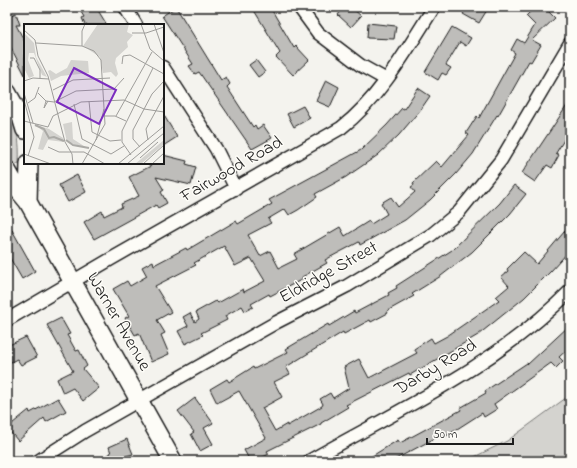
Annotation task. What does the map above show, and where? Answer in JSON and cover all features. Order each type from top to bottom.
[{"type":"street","points":[[126,7],[135,24]]},
{"type":"street","points":[[299,7],[318,33],[360,65],[385,79]]},
{"type":"street","name":"Fairwood Road","points":[[7,320],[341,128],[359,114],[398,63],[434,7]]},
{"type":"street","name":"Eldridge Street","points":[[38,461],[85,430],[277,322],[347,286],[431,235],[453,217],[480,188],[502,160],[570,44]]},
{"type":"street","points":[[164,69],[216,149],[236,189]]},
{"type":"street","points":[[7,92],[21,117],[24,127]]},
{"type":"street","points":[[28,202],[29,164]]},
{"type":"street","name":"Warner Avenue","points":[[7,170],[19,191],[28,202],[173,461]]},
{"type":"street","name":"Darby Road","points":[[309,461],[483,362],[527,331],[570,291]]},
{"type":"shaded area","points":[[7,109],[14,123],[19,141],[19,163],[13,166],[7,161]]},
{"type":"shaded area","points":[[570,395],[570,461],[466,461],[507,441]]},
{"type":"building","points":[[78,7],[96,7],[106,24],[85,24],[82,18],[84,17]]},
{"type":"building","points":[[176,7],[221,80],[226,77],[230,84],[227,87],[253,127],[255,125],[257,129],[263,125],[272,138],[252,149],[199,72],[195,74],[189,66],[193,64],[162,16]]},
{"type":"building","points":[[252,7],[270,7],[294,48],[296,46],[309,60],[293,75],[276,57],[280,53]]},
{"type":"building","points":[[344,7],[351,7],[361,16],[351,27],[338,15]]},
{"type":"building","points":[[467,7],[481,7],[487,10],[479,23],[463,14]]},
{"type":"building","points":[[535,7],[544,7],[555,18],[532,40],[541,45],[531,62],[529,61],[498,116],[497,115],[473,154],[456,174],[430,200],[405,220],[360,245],[359,242],[325,260],[327,263],[302,277],[303,279],[270,296],[269,294],[251,304],[253,307],[245,311],[242,306],[225,316],[227,320],[201,333],[203,335],[185,344],[178,331],[188,326],[183,317],[190,313],[195,322],[199,319],[196,312],[216,301],[218,303],[243,289],[244,292],[265,281],[251,258],[235,266],[224,246],[194,263],[196,265],[155,286],[171,312],[157,320],[165,333],[161,335],[169,354],[151,362],[139,333],[135,335],[125,318],[129,316],[113,289],[127,281],[130,286],[147,276],[142,267],[153,261],[154,265],[186,248],[187,250],[236,221],[238,224],[272,204],[269,200],[361,150],[402,108],[404,109],[418,88],[430,96],[399,135],[378,155],[346,177],[315,194],[317,197],[298,210],[289,215],[285,209],[268,219],[271,223],[248,235],[260,256],[270,251],[279,268],[297,259],[294,254],[340,227],[345,236],[369,221],[371,224],[387,214],[381,203],[391,197],[398,207],[415,192],[411,187],[414,185],[413,183],[436,161],[442,167],[469,135],[466,133],[477,116],[479,118],[515,53],[511,50],[517,39],[524,43],[535,25],[526,16]]},
{"type":"building","points":[[7,8],[11,15],[16,13],[20,25],[16,25],[24,40],[24,73],[7,40]]},
{"type":"building","points":[[368,23],[396,26],[394,39],[367,38]]},
{"type":"building","points":[[452,27],[471,38],[466,46],[460,42],[446,65],[451,68],[446,75],[442,73],[438,80],[425,72]]},
{"type":"building","points":[[256,60],[265,72],[258,77],[249,65]]},
{"type":"building","points":[[326,80],[339,87],[330,107],[316,101]]},
{"type":"building","points":[[570,101],[570,130],[556,153],[559,155],[552,168],[547,165],[535,182],[522,173]]},
{"type":"building","points":[[303,106],[310,118],[294,127],[287,114]]},
{"type":"building","points":[[164,116],[177,137],[164,145]]},
{"type":"building","points":[[164,155],[187,161],[186,164],[196,167],[191,185],[156,177],[164,190],[161,192],[167,203],[158,208],[156,205],[94,239],[84,222],[102,211],[104,216],[122,207],[121,204],[139,196],[129,177],[151,166],[150,164],[164,164]]},
{"type":"building","points":[[77,175],[86,192],[68,202],[59,185]]},
{"type":"building","points":[[514,185],[526,194],[510,214],[472,252],[441,276],[412,294],[414,296],[387,311],[388,313],[371,322],[370,320],[344,334],[343,332],[286,367],[290,374],[274,382],[282,397],[262,408],[275,431],[287,424],[287,426],[322,406],[323,404],[320,399],[330,393],[333,398],[349,388],[344,367],[359,359],[369,378],[417,353],[414,349],[431,338],[434,343],[447,336],[499,300],[496,297],[509,286],[501,277],[524,252],[537,264],[570,225],[570,250],[551,271],[524,298],[478,335],[410,375],[409,373],[346,405],[348,407],[321,424],[267,451],[269,454],[250,461],[244,450],[266,438],[239,391],[217,403],[210,389],[227,379],[229,382],[253,367],[254,369],[288,352],[286,349],[328,324],[329,326],[354,311],[355,313],[389,295],[388,293],[397,288],[396,286],[452,250],[500,203]]},
{"type":"building","points":[[7,221],[35,271],[22,279],[7,253]]},
{"type":"building","points":[[61,318],[70,334],[67,335],[76,351],[79,350],[87,366],[83,369],[99,388],[83,401],[73,388],[63,393],[57,379],[73,371],[47,325]]},
{"type":"building","points":[[570,325],[570,347],[559,357],[563,361],[556,368],[551,363],[494,404],[497,409],[484,417],[482,413],[443,438],[441,435],[392,461],[364,461],[398,440],[400,443],[461,410],[460,408],[486,393],[485,391],[527,363],[528,364]]},
{"type":"building","points":[[26,337],[37,357],[21,365],[17,359],[7,364],[7,346]]},
{"type":"building","points":[[58,398],[66,411],[46,422],[44,418],[18,441],[7,428],[29,410],[30,413]]},
{"type":"building","points":[[195,398],[213,423],[204,428],[213,444],[200,451],[191,434],[194,432],[178,411]]},
{"type":"building","points":[[127,439],[133,454],[126,456],[127,458],[119,461],[98,461],[111,453],[109,447]]}]
